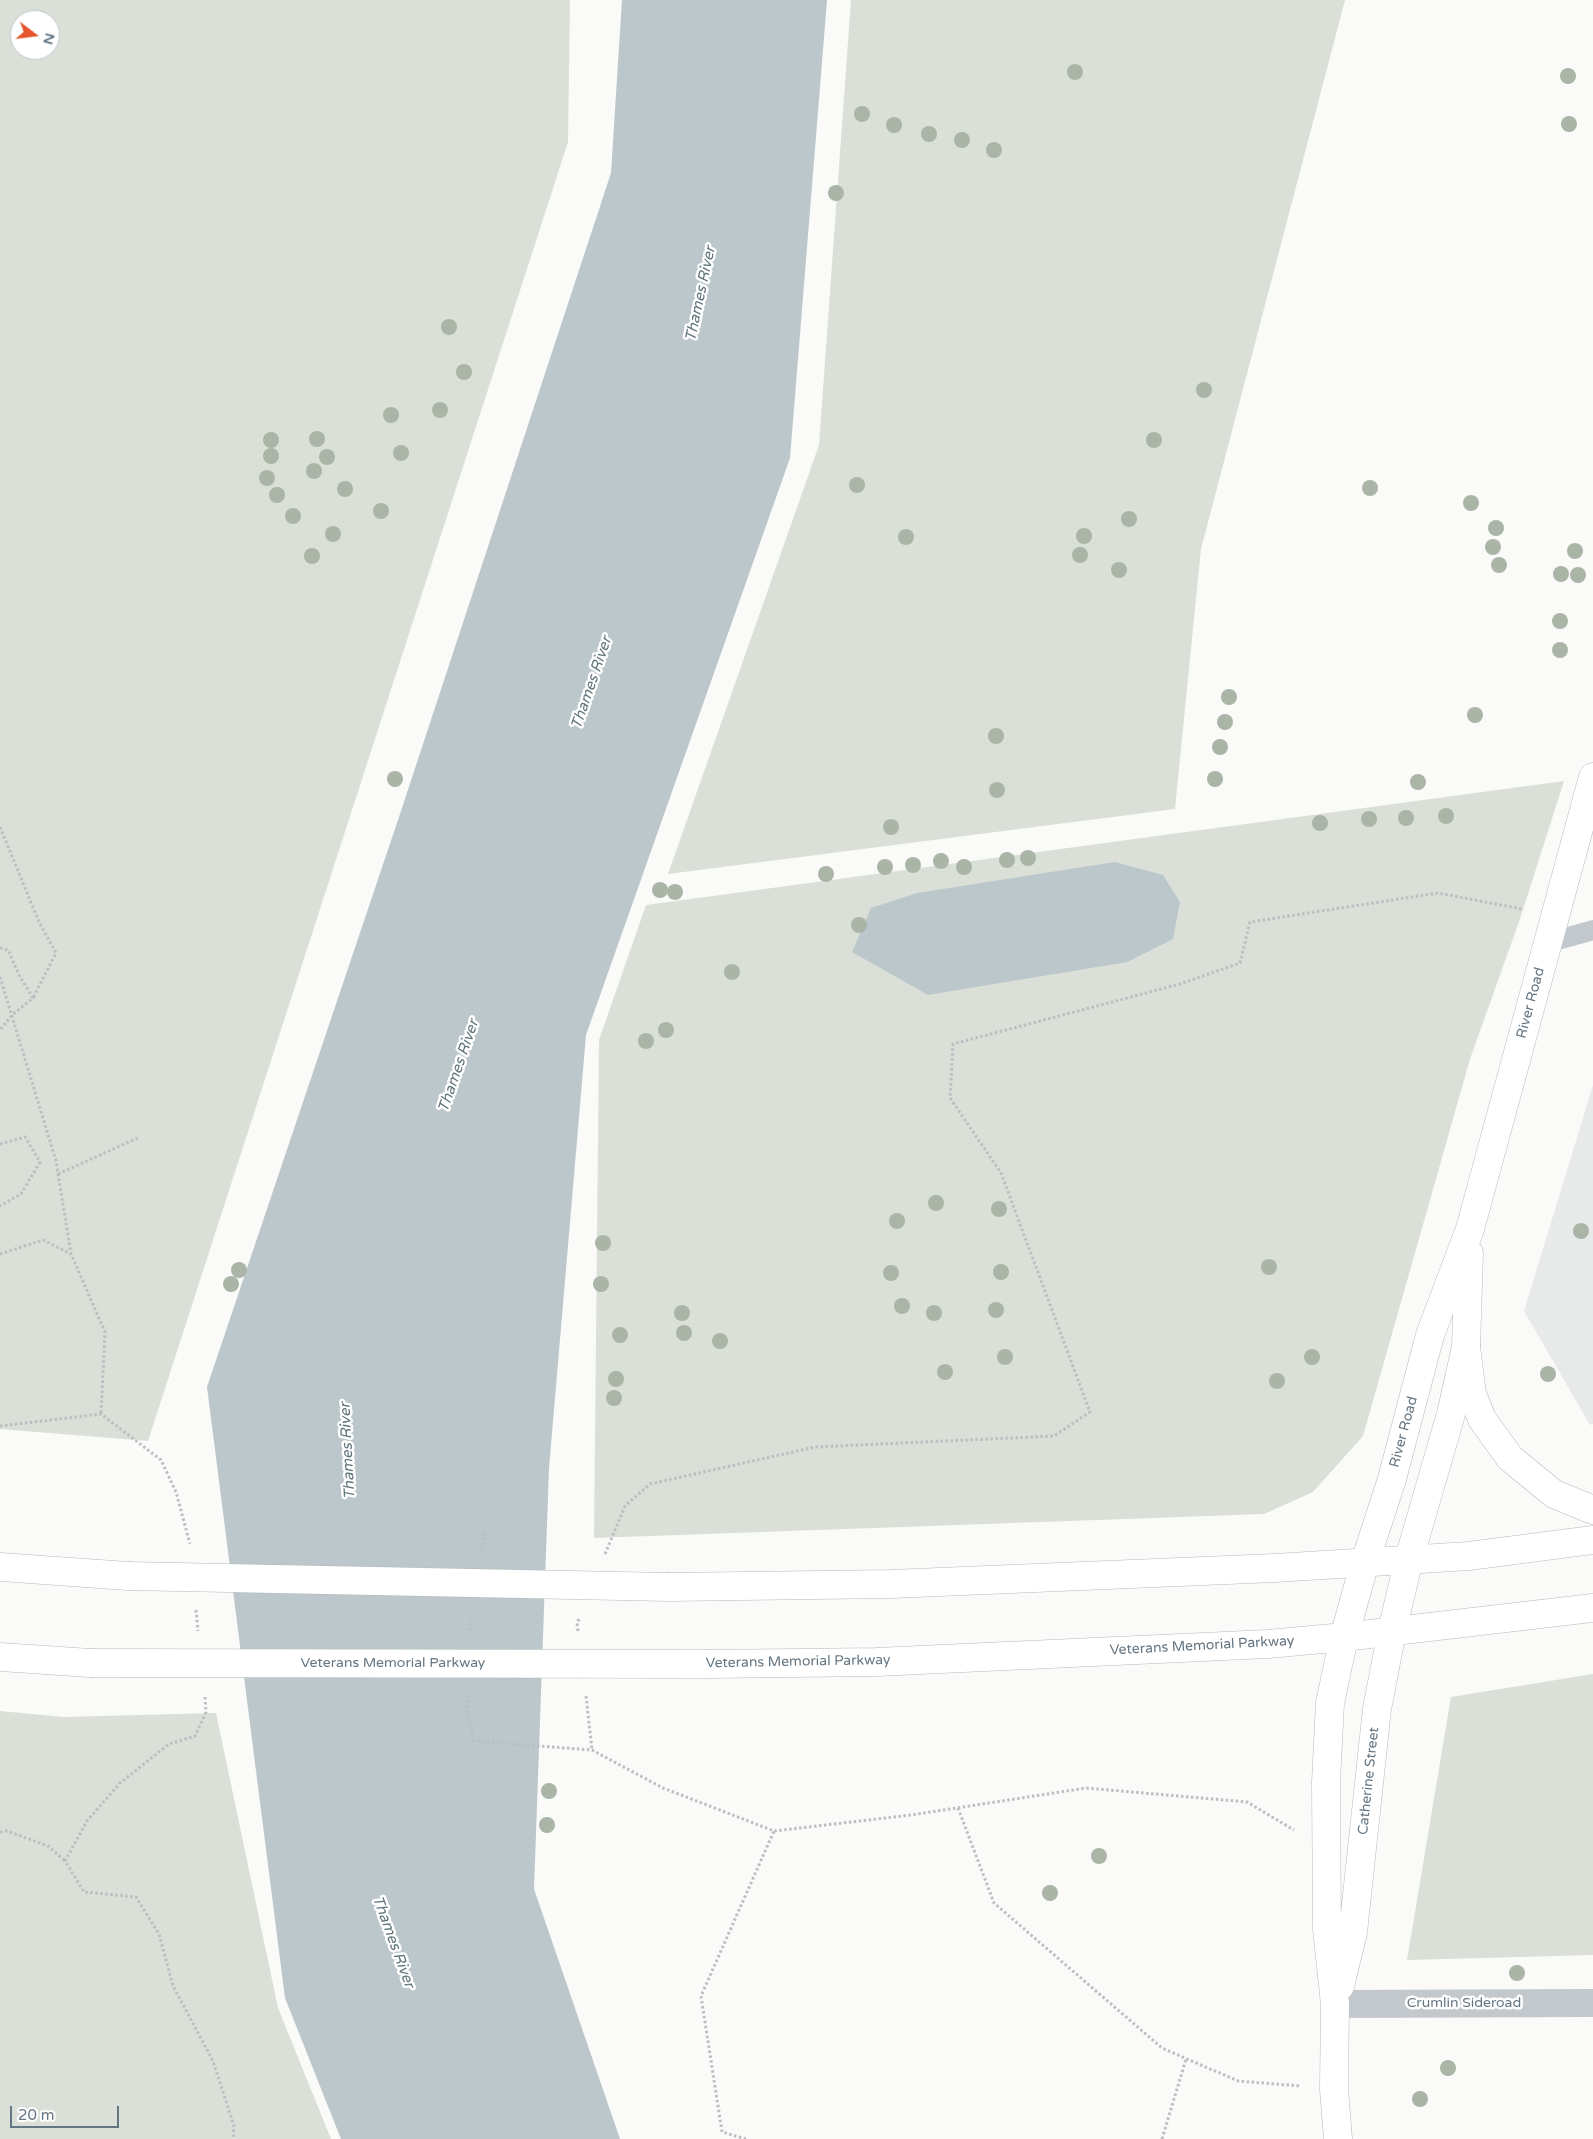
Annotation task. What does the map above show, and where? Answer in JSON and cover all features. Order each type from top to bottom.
[{"type":"main road","name":"River Road","points":[[1344,1637],[1365,1562],[1392,1479],[1430,1335],[1470,1228],[1555,915],[1586,836],[1593,777]]},
{"type":"main road","name":"River Road","points":[[1409,1559],[1451,1414],[1466,1347],[1470,1228]]},
{"type":"main road","points":[[1466,1347],[1472,1394],[1482,1419],[1510,1458],[1554,1494],[1593,1510]]},
{"type":"main road","points":[[0,1567],[128,1576],[669,1586],[890,1584],[1275,1568],[1486,1554],[1593,1540]]},
{"type":"main road","name":"Catherine Street","points":[[1335,2004],[1353,1932],[1377,1709],[1392,1631],[1409,1559]]},
{"type":"main road","name":"Veterans Memorial Parkway","points":[[0,1657],[90,1663],[708,1664],[876,1662],[1268,1644],[1593,1608]]},
{"type":"main road","name":"Catherine Street","points":[[1338,2139],[1334,2089],[1335,2004],[1327,1929],[1326,1782],[1330,1703],[1344,1637]]},
{"type":"street","name":"Crumlin Sideroad","points":[[1335,2004],[1593,2002]]},
{"type":"lane","points":[[1547,942],[1593,930]]},
{"type":"path","points":[[0,827],[39,922],[56,953],[33,998],[12,1015],[0,1030]]},
{"type":"path","points":[[603,1560],[625,1506],[650,1484],[815,1446],[1054,1436],[1090,1412],[1001,1173],[950,1098],[953,1044],[1180,984],[1240,963],[1250,922],[1438,893],[1555,915]]},
{"type":"path","points":[[0,948],[8,950],[19,975],[33,998]]},
{"type":"path","points":[[0,977],[56,1161],[71,1254],[105,1332],[101,1414]]},
{"type":"path","points":[[0,1144],[25,1137],[40,1162],[21,1194],[0,1206]]},
{"type":"path","points":[[58,1174],[140,1137]]},
{"type":"path","points":[[0,1254],[43,1240],[71,1254]]},
{"type":"path","points":[[0,1426],[101,1414],[162,1460],[176,1492],[191,1552]]},
{"type":"path","points":[[482,1551],[484,1532]]},
{"type":"path","points":[[469,1633],[474,1606]]},
{"type":"path","points":[[196,1608],[199,1637]]},
{"type":"path","points":[[578,1633],[577,1623],[581,1614]]},
{"type":"path","points":[[585,1691],[592,1750]]},
{"type":"path","points":[[467,1692],[467,1711],[474,1741],[592,1750],[663,1788],[774,1831],[958,1808],[1086,1788],[1247,1802],[1327,1850]]},
{"type":"path","points":[[65,1861],[87,1821],[120,1783],[169,1744],[195,1736],[206,1712],[204,1693]]},
{"type":"path","points":[[958,1808],[994,1903],[1162,2048],[1238,2081],[1334,2089]]},
{"type":"path","points":[[0,1832],[8,1831],[48,1846],[65,1861],[84,1892],[136,1897],[159,1934],[173,1986],[213,2062],[234,2126],[233,2139]]},
{"type":"path","points":[[746,2139],[722,2132],[701,1996],[774,1831]]},
{"type":"path","points":[[1162,2139],[1186,2059]]},
{"type":"shaded area","points":[[0,0],[570,0],[568,142],[148,1441],[0,1429]]},
{"type":"shaded area","points":[[851,0],[1345,0],[1201,549],[1175,809],[668,874],[819,445]]},
{"type":"shaded area","points":[[1564,781],[1520,919],[1470,1059],[1363,1436],[1313,1492],[1264,1514],[594,1538],[599,1040],[646,905]]},
{"type":"shaded area","points":[[1593,1085],[1593,1424],[1590,1425],[1524,1311]]},
{"type":"shaded area","points":[[1593,1674],[1593,1955],[1407,1960],[1451,1697]]},
{"type":"shaded area","points":[[0,1711],[64,1717],[216,1713],[278,2008],[331,2139],[0,2139]]},
{"type":"water","name":"Thames River","points":[[622,0],[827,0],[790,458],[586,1035],[549,1468],[534,1889],[620,2139],[341,2139],[285,1998],[207,1387],[399,817],[611,173]]},
{"type":"water","points":[[1115,862],[1163,875],[1180,902],[1173,939],[1127,962],[928,995],[852,952],[871,908],[917,893]]}]
